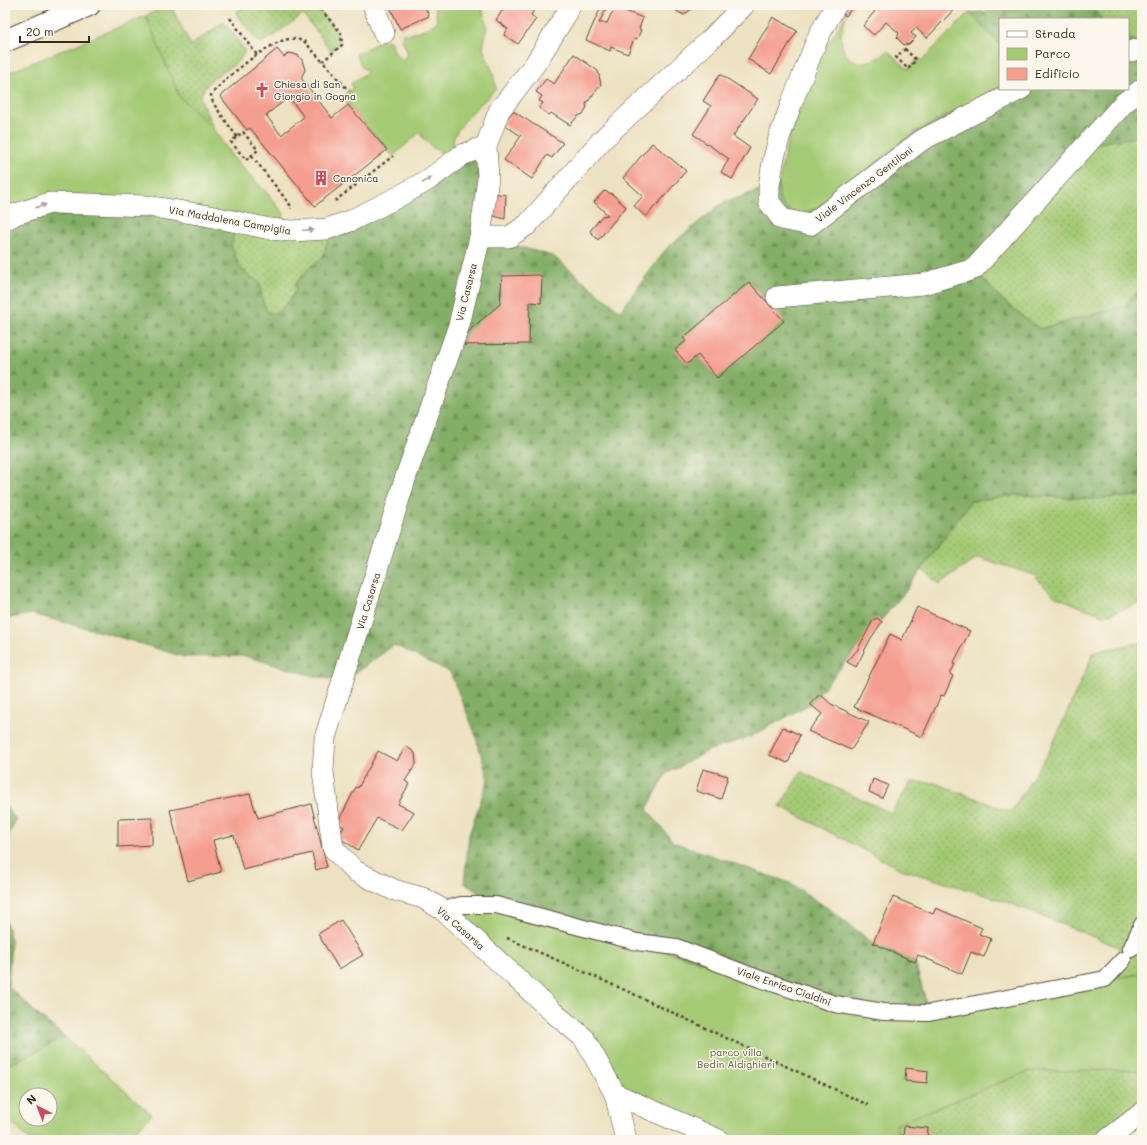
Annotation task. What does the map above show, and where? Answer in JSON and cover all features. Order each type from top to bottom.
[{"type":"street","points":[[5,41],[90,5]]},
{"type":"street","points":[[373,5],[384,33]]},
{"type":"street","name":"Via Casarsa","points":[[570,5],[567,13],[535,64],[499,111],[486,146],[488,178],[480,236],[458,324],[406,476],[326,738],[323,772],[333,848],[355,871],[394,890],[423,898],[443,910],[554,1013],[584,1038],[615,1094],[626,1140]]},
{"type":"street","points":[[480,236],[509,237],[527,225],[603,139],[712,38],[744,5]]},
{"type":"street","name":"Viale Vincenzo Gentiloni","points":[[836,5],[819,35],[782,130],[773,162],[769,186],[769,202],[782,219],[810,225],[922,140],[1019,90]]},
{"type":"street","points":[[1129,52],[1142,48]]},
{"type":"street","points":[[777,298],[923,284],[974,269],[1124,103],[1142,89]]},
{"type":"street","name":"Via Maddalena Campiglia","points":[[5,220],[16,214],[50,203],[140,206],[204,215],[232,222],[291,231],[327,229],[350,221],[396,198],[428,180],[462,154],[486,146]]},
{"type":"street","name":"Viale Enrico Cialdini","points":[[443,910],[461,905],[496,905],[637,942],[676,947],[760,979],[828,1001],[884,1012],[929,1013],[1106,979],[1127,954],[1142,925]]},
{"type":"street","points":[[615,1094],[719,1140]]},
{"type":"street","points":[[1107,1140],[1142,1114]]},
{"type":"path","points":[[317,5],[341,33],[342,39],[342,45],[323,61]]},
{"type":"path","points":[[230,18],[258,55]]},
{"type":"path","points":[[237,137],[213,103],[211,95],[221,84],[258,55],[267,48],[279,42],[289,39],[298,39],[305,42],[349,91]]},
{"type":"path","points":[[905,49],[916,60],[908,69],[896,57],[905,49]]},
{"type":"path","points":[[243,132],[258,150],[246,160],[231,142],[237,137],[243,132]]},
{"type":"path","points":[[252,156],[291,206],[298,209]]},
{"type":"path","points":[[331,204],[393,156]]},
{"type":"path","points":[[291,206],[291,231]]},
{"type":"path","points":[[503,936],[627,991],[868,1104]]},
{"type":"green space","points":[[167,5],[170,5],[191,45],[224,22],[245,50],[243,55],[235,64],[210,81],[200,97],[214,130],[179,96],[146,16]]},
{"type":"green space","points":[[243,5],[269,5],[271,9],[277,10],[293,5],[313,5],[334,28],[340,44],[331,51],[303,14],[275,35],[261,43],[257,41],[236,13]]},
{"type":"green space","points":[[433,5],[481,5],[487,26],[483,49],[493,73],[496,89],[459,128],[453,141],[455,160],[433,148],[419,133],[393,156],[348,105],[344,95],[353,88],[351,84],[367,72],[362,67],[356,54],[381,41],[390,41],[396,55],[403,60],[408,53],[402,39],[403,33],[408,35],[427,28],[437,22],[436,11]]},
{"type":"green space","points":[[1029,5],[1090,5],[1101,18],[999,18],[999,44],[969,13],[1013,9]]},
{"type":"green space","points":[[1090,5],[1142,5],[1142,45],[1129,38],[1129,18],[1101,18]]},
{"type":"green space","points":[[969,13],[999,44],[999,88],[915,132],[816,208],[801,215],[786,208],[780,199],[780,176],[788,140],[799,103],[812,71],[846,16],[841,41],[848,56],[854,60],[860,62],[868,61],[882,56],[888,51],[908,69],[918,58],[921,61]]},
{"type":"green space","points":[[146,16],[179,96],[214,130],[234,159],[267,193],[284,214],[282,223],[179,211],[16,214],[5,185],[5,74]]},
{"type":"green space","points":[[1129,38],[1142,45],[1142,136],[1086,145],[974,269],[1002,300],[1039,329],[1125,306],[1142,286],[1142,496],[1092,499],[1017,495],[971,501],[905,592],[810,704],[752,736],[710,750],[666,774],[647,809],[673,842],[790,883],[829,909],[873,943],[915,962],[929,1013],[884,1012],[496,905],[464,883],[469,835],[488,779],[474,730],[450,672],[394,645],[343,682],[310,675],[245,656],[184,657],[109,634],[32,614],[5,619],[5,220],[50,203],[232,222],[234,235],[231,245],[239,266],[249,276],[259,282],[263,302],[269,313],[278,312],[293,296],[296,283],[310,267],[323,257],[328,240],[327,229],[486,146],[481,236],[553,256],[620,311],[667,248],[721,204],[915,132],[999,88],[999,90],[1129,90]]},
{"type":"green space","points":[[1142,136],[1142,286],[1125,306],[1039,329],[1002,300],[974,269],[1086,145]]},
{"type":"green space","points":[[232,222],[327,229],[328,240],[323,257],[310,267],[296,283],[296,289],[288,303],[278,312],[269,313],[263,302],[259,282],[249,276],[239,266],[231,245],[234,235]]},
{"type":"green space","points":[[1017,495],[1092,499],[1142,496],[1142,602],[1104,616],[1054,596],[1033,575],[978,557],[940,584],[922,569],[971,501]]},
{"type":"green space","points":[[1142,642],[1142,974],[1105,979],[1122,960],[1118,947],[1004,901],[898,868],[780,806],[801,772],[891,813],[911,782],[935,783],[1011,812],[1051,748],[1094,652]]},
{"type":"green space","points":[[5,805],[16,820],[5,842]]},
{"type":"green space","name":"parco villa Bedin Aldighieri","points":[[496,905],[884,1012],[1142,974],[1142,1070],[1029,1071],[896,1124],[897,1140],[719,1140],[615,1094],[584,1038],[443,910]]},
{"type":"green space","points":[[5,918],[11,940],[8,986],[37,1014],[65,1037],[5,1067]]},
{"type":"green space","points":[[65,1037],[152,1115],[125,1140],[29,1140],[5,1116],[5,1067]]},
{"type":"green space","points":[[1142,1070],[1142,1113],[1107,1140],[897,1140],[896,1124],[1029,1071]]},
{"type":"building","points":[[389,5],[424,5],[429,16],[400,29]]},
{"type":"building","points":[[506,5],[537,5],[531,15],[536,19],[518,44],[504,35],[508,29],[496,20]]},
{"type":"building","points":[[602,5],[608,5],[599,23],[607,23],[611,14],[615,10],[620,9],[643,18],[639,29],[641,30],[637,39],[634,39],[628,54],[611,47],[610,51],[586,40]]},
{"type":"building","points":[[674,5],[697,5],[684,15],[676,11],[678,7]]},
{"type":"building","points":[[845,5],[854,5],[846,16],[840,12]]},
{"type":"building","points":[[869,5],[958,5],[927,38],[916,28],[911,33],[916,37],[909,44],[904,45],[897,38],[899,33],[886,22],[874,35],[863,26],[875,11]]},
{"type":"building","points":[[773,17],[797,31],[771,74],[748,59]]},
{"type":"building","points":[[277,49],[284,57],[288,53],[294,54],[299,56],[302,60],[305,70],[301,78],[332,118],[348,105],[387,150],[315,206],[250,128],[247,130],[220,96]],"holes":[[[289,97],[304,117],[281,135],[266,115]]]},
{"type":"building","points":[[574,54],[598,71],[601,84],[586,104],[587,107],[583,114],[578,116],[570,125],[551,113],[549,115],[539,108],[543,103],[539,101],[542,96],[536,92],[546,79],[554,84]]},
{"type":"building","points":[[720,74],[758,99],[733,136],[750,148],[732,179],[721,172],[729,159],[693,134],[711,106],[703,101]]},
{"type":"building","points":[[513,111],[563,143],[552,158],[547,155],[532,179],[504,160],[521,136],[503,124]]},
{"type":"building","points":[[652,143],[686,171],[646,217],[634,206],[643,196],[623,178]]},
{"type":"building","points":[[604,191],[612,194],[626,207],[598,240],[590,231],[602,216],[608,215],[594,202]]},
{"type":"building","points":[[491,193],[506,195],[505,219],[494,216],[491,209]]},
{"type":"building","points":[[540,275],[542,278],[541,303],[530,302],[529,344],[464,345],[465,336],[472,328],[500,304],[502,276]]},
{"type":"building","points":[[749,282],[784,321],[717,378],[698,355],[687,364],[675,350],[686,341],[683,338]]},
{"type":"building","points":[[917,607],[970,631],[953,664],[955,664],[950,674],[953,676],[944,696],[941,695],[922,737],[854,707],[890,634],[902,640]]},
{"type":"building","points":[[877,618],[882,622],[871,638],[856,667],[847,662],[858,649],[873,620]]},
{"type":"building","points":[[820,694],[831,704],[869,722],[851,750],[808,731],[822,714],[810,704]]},
{"type":"building","points":[[783,727],[800,735],[788,763],[769,755]]},
{"type":"building","points":[[406,746],[415,753],[416,764],[405,781],[409,784],[398,804],[414,812],[402,830],[377,818],[358,850],[338,837],[344,827],[338,822],[356,787],[358,788],[378,751],[397,761]]},
{"type":"building","points":[[703,769],[728,776],[721,799],[696,791]]},
{"type":"building","points":[[873,779],[888,785],[882,798],[869,792]]},
{"type":"building","points":[[250,794],[258,818],[311,804],[327,867],[316,870],[312,853],[243,870],[234,835],[213,840],[221,872],[188,881],[170,810]]},
{"type":"building","points":[[152,818],[152,845],[118,847],[118,819]]},
{"type":"building","points":[[893,897],[933,914],[936,908],[982,928],[979,934],[991,939],[984,957],[971,952],[962,974],[918,955],[915,962],[873,943]]},
{"type":"building","points":[[341,920],[363,955],[339,969],[318,934]]},
{"type":"building","points":[[906,1068],[928,1071],[927,1083],[905,1081]]},
{"type":"building","points":[[904,1126],[928,1128],[927,1140],[903,1140]]},
{"type":"place","name":"Chiesa di San Giorgio in Gogna","points":[[262,90]]},
{"type":"place","name":"Canonica","points":[[321,178]]}]
